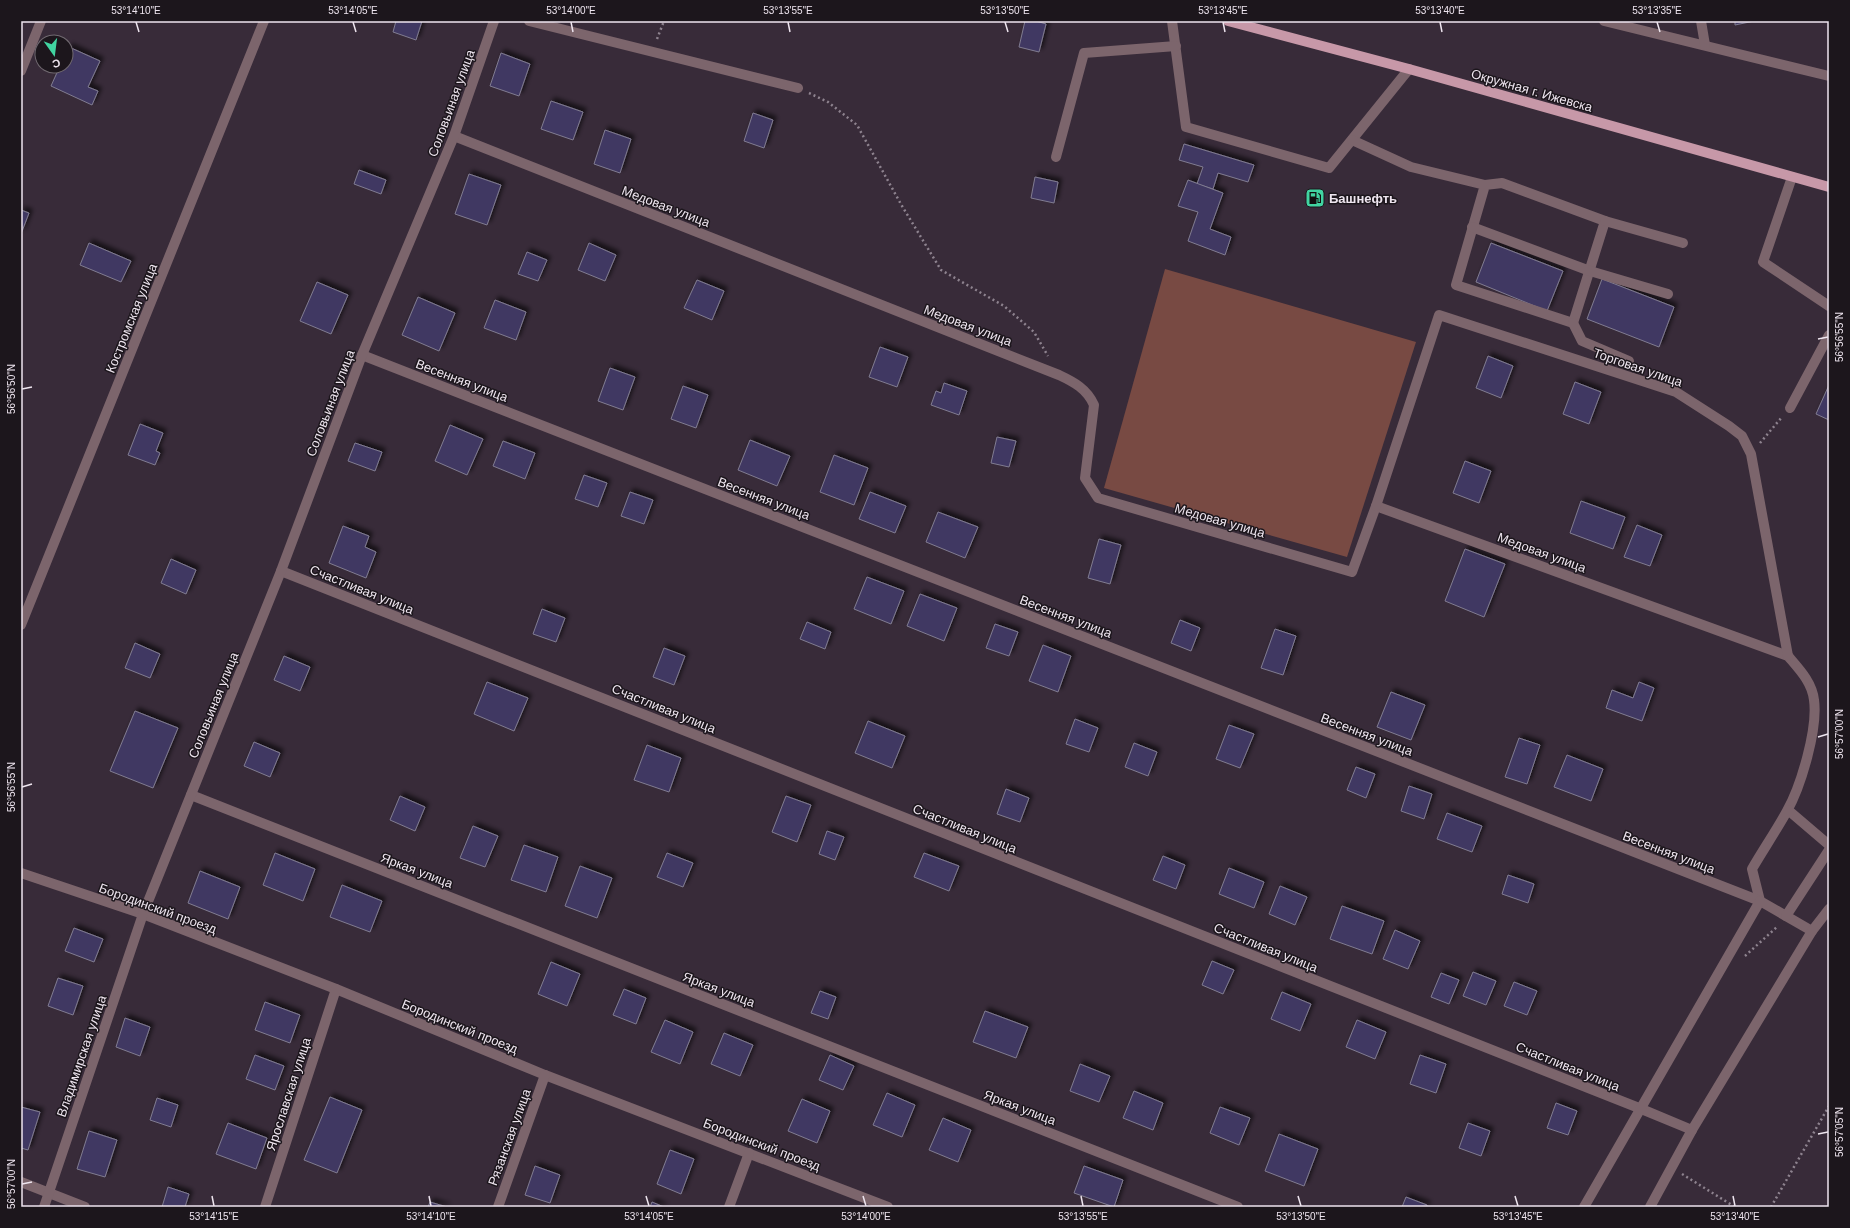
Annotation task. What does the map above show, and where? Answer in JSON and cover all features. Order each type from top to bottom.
[{"type":"main road","name":"Окружная г. Ижевска","points":[[1228,21],[1409,69],[1829,187]]},
{"type":"street","points":[[21,71],[41,21]]},
{"type":"street","name":"Костромская улица","points":[[21,624],[264,21]]},
{"type":"street","name":"Соловьиная улица","points":[[143,914],[281,571],[362,355],[454,136],[494,21]]},
{"type":"street","points":[[529,21],[798,88]]},
{"type":"street","points":[[1172,21],[1186,127],[1329,168],[1409,69]]},
{"type":"street","points":[[1604,21],[1705,44],[1829,76]]},
{"type":"street","points":[[1701,21],[1705,44]]},
{"type":"street","points":[[1056,157],[1084,53],[1176,46]]},
{"type":"street","name":"Медовая улица","points":[[454,136],[1059,375],[1075,383],[1090,395],[1094,405],[1085,478],[1098,498],[1352,572],[1376,506],[1788,656],[1806,677],[1814,699],[1815,718],[1807,754],[1788,810],[1752,869],[1760,901]]},
{"type":"street","points":[[1352,140],[1411,167],[1485,185],[1502,183],[1605,221],[1684,243]]},
{"type":"street","points":[[1792,177],[1763,262],[1829,306]]},
{"type":"street","points":[[1485,185],[1456,285],[1573,323]]},
{"type":"street","points":[[1605,221],[1573,323],[1582,341],[1629,361]]},
{"type":"street","points":[[1472,227],[1590,270],[1668,294]]},
{"type":"street","name":"Торговая улица","points":[[1376,506],[1438,315],[1676,392],[1742,436],[1751,454],[1788,656]]},
{"type":"street","points":[[1790,408],[1829,335]]},
{"type":"street","name":"Весенняя улица","points":[[362,355],[1760,901],[1812,931]]},
{"type":"street","name":"Счастливая улица","points":[[281,571],[1692,1130]]},
{"type":"street","name":"Яркая улица","points":[[190,795],[1238,1207]]},
{"type":"street","points":[[1788,810],[1829,845]]},
{"type":"street","points":[[1786,916],[1829,850]]},
{"type":"street","name":"Бородинский проезд","points":[[21,873],[143,914],[336,990],[545,1075],[888,1207]]},
{"type":"street","points":[[1584,1207],[1639,1108],[1760,901]]},
{"type":"street","points":[[1650,1207],[1673,1168],[1692,1130],[1812,931],[1829,909]]},
{"type":"street","name":"Владимирская улица","points":[[44,1207],[143,914]]},
{"type":"street","name":"Ярославская улица","points":[[265,1207],[336,990]]},
{"type":"street","name":"Рязанская улица","points":[[498,1207],[545,1075]]},
{"type":"street","points":[[729,1207],[749,1153]]},
{"type":"street","points":[[21,1182],[85,1207]]},
{"type":"path","points":[[651,52],[664,21]]},
{"type":"path","points":[[798,88],[828,102],[856,125],[902,206],[941,270],[1004,306],[1034,332],[1059,375]]},
{"type":"path","points":[[1751,454],[1790,408]]},
{"type":"path","points":[[1740,960],[1773,931],[1786,916]]},
{"type":"path","points":[[1771,1207],[1829,1106]]},
{"type":"path","points":[[1673,1168],[1735,1207]]},
{"type":"shaded area","points":[[1165,269],[1416,342],[1347,557],[1104,488]]},
{"type":"building","points":[[396,21],[422,21],[416,40],[393,32]]},
{"type":"building","points":[[1025,21],[1036,21],[1046,24],[1039,52],[1019,47]]},
{"type":"building","points":[[1735,21],[1754,21],[1735,25]]},
{"type":"building","points":[[74,49],[100,61],[88,87],[98,91],[92,105],[51,86],[56,74],[74,74]]},
{"type":"building","points":[[501,53],[530,64],[519,96],[490,86]]},
{"type":"building","points":[[551,101],[583,112],[573,140],[541,129]]},
{"type":"building","points":[[753,113],[773,120],[764,148],[744,141]]},
{"type":"building","points":[[605,130],[631,139],[620,173],[594,164]]},
{"type":"building","points":[[1184,144],[1254,165],[1248,182],[1218,173],[1213,189],[1197,184],[1203,167],[1179,160]]},
{"type":"building","points":[[359,170],[386,180],[381,194],[354,184]]},
{"type":"building","points":[[469,174],[501,185],[487,225],[455,214]]},
{"type":"building","points":[[1035,177],[1058,182],[1054,203],[1031,198]]},
{"type":"building","points":[[1188,180],[1223,193],[1210,229],[1231,237],[1225,255],[1188,241],[1198,212],[1178,206]]},
{"type":"building","points":[[21,210],[29,213],[21,234]]},
{"type":"building","points":[[89,243],[131,261],[121,282],[80,265]]},
{"type":"building","points":[[589,243],[616,255],[605,281],[578,270]]},
{"type":"building","points":[[1491,243],[1563,271],[1547,311],[1476,282]]},
{"type":"building","points":[[527,252],[547,260],[538,281],[518,274]]},
{"type":"building","points":[[1602,279],[1674,307],[1659,347],[1587,319]]},
{"type":"building","points":[[697,280],[724,291],[712,320],[684,308]]},
{"type":"building","points":[[317,282],[348,295],[331,334],[300,321]]},
{"type":"building","points":[[418,297],[455,313],[439,351],[402,335]]},
{"type":"building","points":[[495,300],[526,312],[516,340],[484,328]]},
{"type":"building","points":[[880,347],[908,357],[897,387],[869,377]]},
{"type":"building","points":[[1488,356],[1513,366],[1501,398],[1476,388]]},
{"type":"building","points":[[610,368],[635,377],[623,410],[598,401]]},
{"type":"building","points":[[1575,382],[1601,392],[1589,424],[1563,414]]},
{"type":"building","points":[[944,383],[967,391],[959,415],[931,405],[936,391],[941,393]]},
{"type":"building","points":[[1829,385],[1829,420],[1816,414]]},
{"type":"building","points":[[683,386],[708,395],[696,428],[671,419]]},
{"type":"building","points":[[140,424],[163,433],[156,451],[160,453],[155,465],[128,455]]},
{"type":"building","points":[[450,425],[483,439],[467,475],[435,461]]},
{"type":"building","points":[[997,437],[1016,441],[1009,467],[991,463]]},
{"type":"building","points":[[750,440],[790,456],[777,486],[738,470]]},
{"type":"building","points":[[503,441],[535,453],[525,479],[493,466]]},
{"type":"building","points":[[355,443],[382,452],[375,471],[348,461]]},
{"type":"building","points":[[834,455],[868,468],[854,505],[820,492]]},
{"type":"building","points":[[1465,461],[1491,471],[1479,503],[1453,493]]},
{"type":"building","points":[[584,475],[607,483],[598,507],[575,499]]},
{"type":"building","points":[[630,492],[653,500],[644,524],[621,516]]},
{"type":"building","points":[[870,492],[906,506],[895,533],[859,519]]},
{"type":"building","points":[[1581,501],[1625,517],[1613,549],[1570,533]]},
{"type":"building","points":[[938,512],[978,527],[965,558],[926,542]]},
{"type":"building","points":[[1637,525],[1662,535],[1650,566],[1624,557]]},
{"type":"building","points":[[343,526],[369,536],[365,547],[376,552],[366,578],[329,563]]},
{"type":"building","points":[[1099,539],[1121,545],[1110,584],[1088,578]]},
{"type":"building","points":[[1465,549],[1505,564],[1484,617],[1445,601]]},
{"type":"building","points":[[171,559],[196,570],[186,594],[161,583]]},
{"type":"building","points":[[867,577],[904,591],[891,624],[854,609]]},
{"type":"building","points":[[920,594],[957,608],[944,641],[907,626]]},
{"type":"building","points":[[542,609],[565,618],[556,642],[533,634]]},
{"type":"building","points":[[1180,620],[1200,628],[1191,651],[1171,643]]},
{"type":"building","points":[[807,622],[831,632],[825,649],[800,639]]},
{"type":"building","points":[[995,624],[1018,632],[1009,656],[986,648]]},
{"type":"building","points":[[1275,629],[1296,636],[1283,675],[1261,668]]},
{"type":"building","points":[[135,643],[160,654],[150,678],[125,668]]},
{"type":"building","points":[[1043,645],[1071,656],[1058,692],[1029,681]]},
{"type":"building","points":[[664,648],[685,656],[674,685],[653,677]]},
{"type":"building","points":[[284,656],[310,667],[300,691],[274,680]]},
{"type":"building","points":[[487,682],[528,698],[514,731],[474,714]]},
{"type":"building","points":[[1639,682],[1654,688],[1642,721],[1606,708],[1612,690],[1633,698]]},
{"type":"building","points":[[1391,692],[1425,705],[1411,740],[1377,727]]},
{"type":"building","points":[[135,711],[178,728],[153,788],[110,771]]},
{"type":"building","points":[[1075,719],[1098,728],[1089,752],[1066,744]]},
{"type":"building","points":[[868,721],[905,736],[892,768],[855,753]]},
{"type":"building","points":[[1229,725],[1254,734],[1240,768],[1216,759]]},
{"type":"building","points":[[1519,738],[1540,745],[1527,784],[1505,777]]},
{"type":"building","points":[[254,742],[280,753],[270,777],[244,766]]},
{"type":"building","points":[[1134,743],[1157,752],[1148,776],[1125,767]]},
{"type":"building","points":[[647,745],[681,758],[669,792],[634,780]]},
{"type":"building","points":[[1567,755],[1603,769],[1591,801],[1554,787]]},
{"type":"building","points":[[1356,767],[1375,774],[1366,798],[1347,790]]},
{"type":"building","points":[[1409,786],[1432,794],[1424,819],[1401,811]]},
{"type":"building","points":[[1006,789],[1029,798],[1020,822],[997,814]]},
{"type":"building","points":[[400,796],[425,807],[415,831],[390,820]]},
{"type":"building","points":[[786,796],[811,805],[797,842],[772,832]]},
{"type":"building","points":[[1447,813],[1482,826],[1472,852],[1437,839]]},
{"type":"building","points":[[473,826],[498,836],[485,867],[460,858]]},
{"type":"building","points":[[827,831],[844,837],[835,860],[819,854]]},
{"type":"building","points":[[524,845],[558,857],[546,892],[511,880]]},
{"type":"building","points":[[275,853],[315,869],[303,901],[263,885]]},
{"type":"building","points":[[667,853],[693,863],[683,887],[657,877]]},
{"type":"building","points":[[924,853],[959,866],[949,891],[914,877]]},
{"type":"building","points":[[1163,856],[1185,865],[1176,889],[1153,880]]},
{"type":"building","points":[[580,866],[612,878],[597,918],[565,906]]},
{"type":"building","points":[[1229,868],[1264,882],[1254,908],[1219,894]]},
{"type":"building","points":[[200,871],[240,887],[228,919],[188,903]]},
{"type":"building","points":[[1508,875],[1534,884],[1528,903],[1502,894]]},
{"type":"building","points":[[342,885],[382,901],[370,932],[330,917]]},
{"type":"building","points":[[1280,886],[1307,897],[1295,925],[1269,914]]},
{"type":"building","points":[[1342,906],[1384,921],[1372,954],[1330,939]]},
{"type":"building","points":[[74,928],[103,939],[94,962],[65,951]]},
{"type":"building","points":[[1395,930],[1420,941],[1408,969],[1383,959]]},
{"type":"building","points":[[1212,961],[1234,970],[1223,994],[1202,985]]},
{"type":"building","points":[[551,962],[580,974],[567,1006],[538,994]]},
{"type":"building","points":[[1473,972],[1496,981],[1486,1005],[1463,996]]},
{"type":"building","points":[[1441,973],[1459,980],[1449,1004],[1431,997]]},
{"type":"building","points":[[58,978],[83,986],[73,1015],[48,1006]]},
{"type":"building","points":[[1514,982],[1537,991],[1527,1015],[1504,1006]]},
{"type":"building","points":[[624,989],[646,998],[636,1024],[613,1015]]},
{"type":"building","points":[[820,991],[836,997],[828,1019],[811,1013]]},
{"type":"building","points":[[1282,992],[1311,1004],[1300,1031],[1271,1019]]},
{"type":"building","points":[[265,1002],[300,1015],[290,1043],[255,1030]]},
{"type":"building","points":[[985,1011],[1028,1027],[1016,1058],[973,1042]]},
{"type":"building","points":[[125,1018],[150,1027],[140,1056],[116,1047]]},
{"type":"building","points":[[665,1020],[693,1032],[680,1064],[651,1052]]},
{"type":"building","points":[[1357,1020],[1386,1032],[1375,1059],[1346,1047]]},
{"type":"building","points":[[724,1033],[753,1045],[740,1076],[711,1064]]},
{"type":"building","points":[[255,1055],[284,1066],[275,1090],[246,1079]]},
{"type":"building","points":[[830,1055],[854,1066],[843,1090],[819,1080]]},
{"type":"building","points":[[1420,1055],[1446,1064],[1436,1093],[1410,1084]]},
{"type":"building","points":[[1080,1064],[1110,1076],[1099,1102],[1070,1091]]},
{"type":"building","points":[[1134,1091],[1163,1103],[1153,1130],[1123,1118]]},
{"type":"building","points":[[887,1093],[915,1105],[902,1137],[873,1125]]},
{"type":"building","points":[[330,1097],[362,1110],[337,1173],[304,1160]]},
{"type":"building","points":[[157,1098],[178,1105],[171,1127],[150,1120]]},
{"type":"building","points":[[802,1099],[830,1111],[817,1143],[788,1131]]},
{"type":"building","points":[[1556,1103],[1577,1111],[1568,1135],[1547,1128]]},
{"type":"building","points":[[21,1107],[40,1112],[28,1150],[21,1148]]},
{"type":"building","points":[[1220,1107],[1250,1118],[1239,1145],[1210,1133]]},
{"type":"building","points":[[943,1118],[971,1130],[958,1162],[929,1150]]},
{"type":"building","points":[[228,1123],[267,1138],[256,1169],[216,1154]]},
{"type":"building","points":[[1468,1123],[1490,1131],[1481,1156],[1459,1148]]},
{"type":"building","points":[[89,1131],[117,1140],[105,1177],[77,1169]]},
{"type":"building","points":[[1279,1134],[1318,1149],[1304,1186],[1265,1171]]},
{"type":"building","points":[[670,1150],[694,1159],[681,1194],[657,1184]]},
{"type":"building","points":[[535,1166],[560,1175],[550,1203],[525,1195]]},
{"type":"building","points":[[1084,1166],[1123,1180],[1114,1207],[1074,1193]]},
{"type":"building","points":[[168,1187],[189,1194],[185,1207],[162,1207]]},
{"type":"building","points":[[1406,1197],[1427,1205],[1427,1207],[1402,1207]]},
{"type":"building","points":[[430,1202],[447,1207],[428,1207]]},
{"type":"building","points":[[652,1202],[664,1207],[650,1207]]},
{"type":"place","name":"Башнефть","points":[[1315,198]]}]
